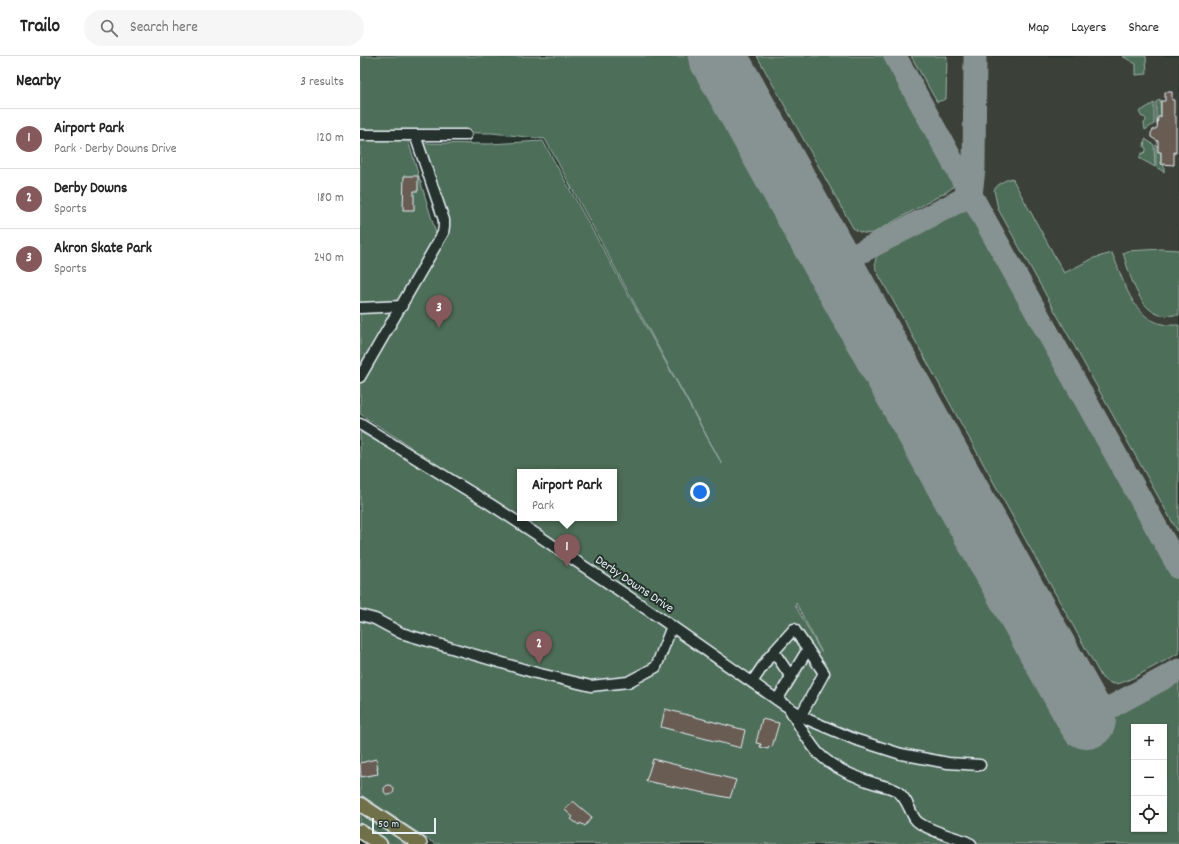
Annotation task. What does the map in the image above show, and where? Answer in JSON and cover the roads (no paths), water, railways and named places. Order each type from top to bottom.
[{"type":"main road","points":[[360,804],[420,844]]},
{"type":"main road","points":[[360,831],[380,844]]},
{"type":"street","points":[[360,135],[466,135]]},
{"type":"street","points":[[360,377],[443,233],[444,220],[415,135]]},
{"type":"street","points":[[360,308],[402,306]]},
{"type":"street","name":"Derby Downs Drive","points":[[360,424],[539,536],[801,716],[854,739],[901,754],[948,763],[980,765]]},
{"type":"street","points":[[360,616],[375,619],[401,633],[536,673],[591,686],[628,682],[656,667],[672,626]]},
{"type":"street","points":[[752,682],[774,652],[794,629],[824,673],[801,716]]},
{"type":"street","points":[[777,700],[808,649]]},
{"type":"street","points":[[774,652],[791,676]]},
{"type":"street","name":"Derby Downs Drive","points":[[788,708],[807,739],[825,759],[858,777],[890,787],[899,792],[906,800],[916,820],[923,826],[971,844]]},
{"type":"place","name":"Akron Skate Park","points":[[439,328]]},
{"type":"place","name":"Airport Park","points":[[567,567]]},
{"type":"place","name":"Derby Downs","points":[[539,664]]}]
